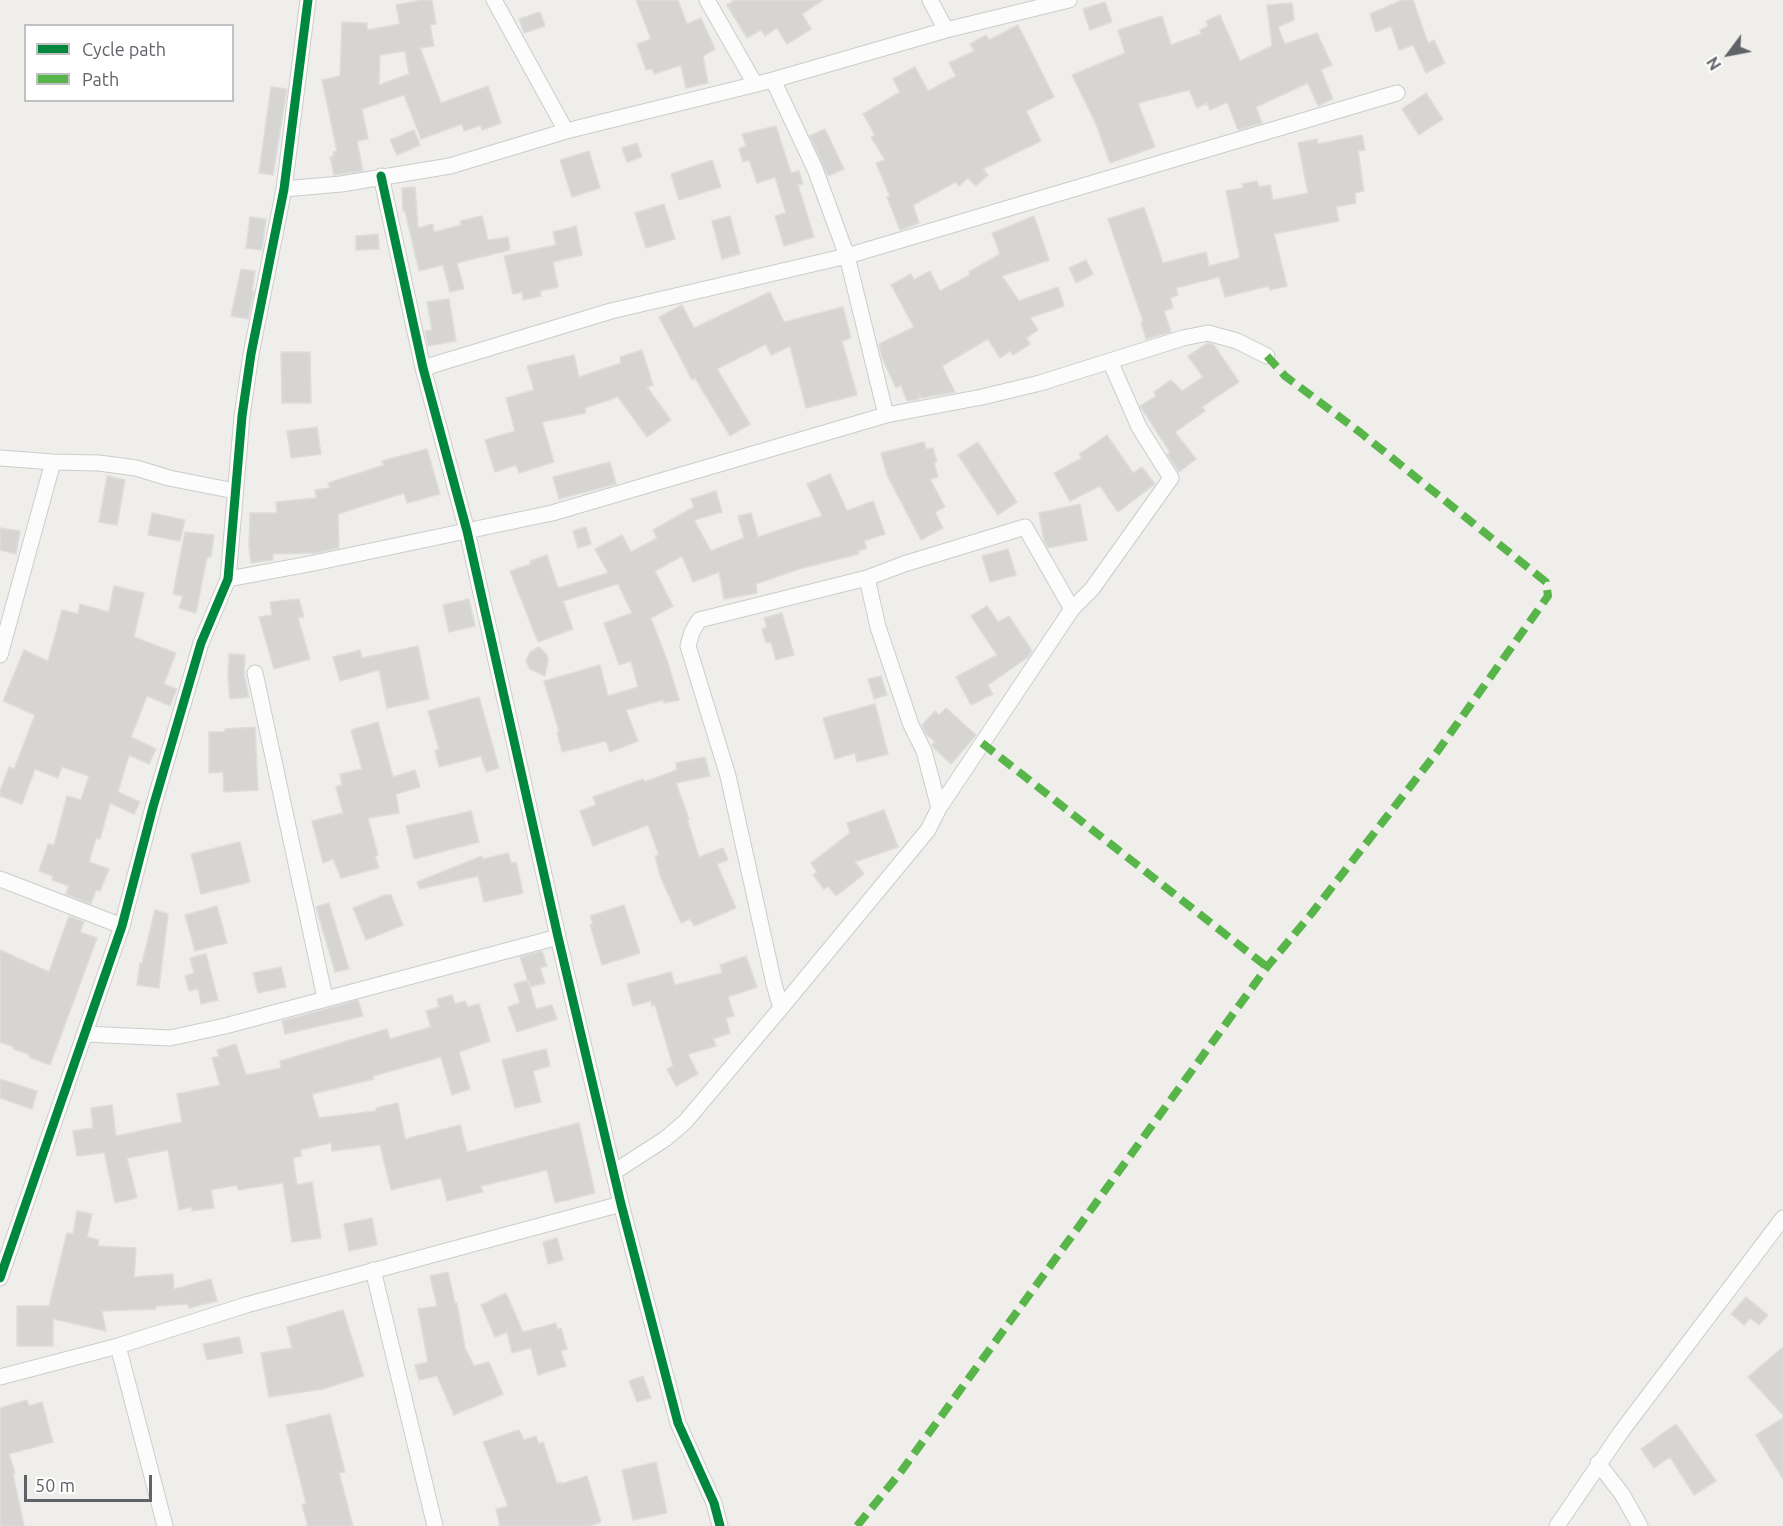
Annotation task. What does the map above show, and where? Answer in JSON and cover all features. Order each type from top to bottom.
[{"type":"street","points":[[0,1277],[122,926],[153,807],[201,643],[228,579],[242,417],[251,354],[284,189],[308,0]]},
{"type":"street","points":[[494,0],[566,130]]},
{"type":"street","points":[[707,0],[755,84]]},
{"type":"street","points":[[930,0],[946,30]]},
{"type":"street","points":[[284,189],[341,184],[450,166],[566,130],[773,80],[946,30],[1069,0]]},
{"type":"street","points":[[773,80],[815,169],[847,256],[886,415]]},
{"type":"street","points":[[423,368],[611,311],[847,256],[1397,93]]},
{"type":"street","points":[[381,176],[423,368],[467,531],[558,937],[621,1204],[678,1423],[714,1503],[720,1526]]},
{"type":"street","points":[[228,579],[552,513],[886,415],[1040,383],[1183,338],[1208,333],[1237,341],[1267,356]]},
{"type":"street","points":[[615,1172],[665,1139],[685,1122],[928,830],[939,808],[1072,609],[1092,589],[1171,478],[1139,427],[1110,361]]},
{"type":"street","points":[[0,458],[99,463],[136,468],[169,478],[235,491]]},
{"type":"street","points":[[0,656],[53,462]]},
{"type":"street","points":[[781,1008],[728,777],[688,646],[699,620],[867,578],[904,564],[1025,527],[1072,609]]},
{"type":"street","points":[[867,578],[878,627],[911,724],[924,751],[939,808]]},
{"type":"street","points":[[255,673],[325,998]]},
{"type":"street","points":[[0,879],[122,926]]},
{"type":"street","points":[[86,1034],[170,1038],[225,1026],[558,937]]},
{"type":"street","points":[[0,1377],[118,1346],[246,1305],[621,1204]]},
{"type":"street","points":[[1557,1526],[1598,1463],[1783,1218]]},
{"type":"street","points":[[373,1270],[435,1526]]},
{"type":"street","points":[[118,1346],[165,1526]]},
{"type":"street","points":[[1598,1463],[1622,1494],[1640,1526]]},
{"type":"building","points":[[432,0],[436,24],[430,25],[434,46],[420,48],[441,103],[488,86],[501,123],[482,130],[481,125],[464,131],[462,124],[421,139],[404,95],[362,109],[368,139],[357,141],[363,171],[334,175],[330,157],[334,156],[333,152],[337,151],[322,80],[340,76],[342,22],[367,23],[367,30],[400,24],[396,5]],"holes":[[[405,51],[409,74],[379,85],[380,55]]]},
{"type":"building","points":[[636,0],[678,0],[687,24],[701,18],[715,49],[703,56],[708,83],[686,88],[681,65],[654,74],[652,69],[646,70],[637,44],[651,39]]},
{"type":"building","points":[[735,0],[823,0],[802,14],[811,29],[787,44],[777,28],[765,36],[761,30],[747,38],[727,5]]},
{"type":"building","points":[[1402,0],[1413,0],[1428,43],[1434,40],[1445,63],[1426,73],[1413,45],[1399,50],[1391,26],[1376,32],[1370,14]]},
{"type":"building","points":[[1105,2],[1112,22],[1090,30],[1083,9]]},
{"type":"building","points":[[1292,3],[1294,20],[1278,27],[1285,44],[1317,33],[1332,65],[1321,70],[1333,99],[1318,106],[1308,83],[1256,107],[1262,123],[1238,130],[1227,102],[1210,110],[1207,103],[1197,108],[1189,90],[1138,103],[1155,147],[1110,163],[1096,124],[1072,75],[1125,53],[1118,30],[1162,16],[1171,45],[1201,34],[1200,30],[1208,26],[1206,21],[1220,15],[1240,61],[1272,46],[1267,5]]},
{"type":"building","points":[[540,12],[545,26],[524,33],[519,19]]},
{"type":"building","points":[[1018,25],[1054,97],[1026,111],[1041,141],[983,169],[988,175],[976,186],[968,178],[959,186],[956,182],[913,205],[919,223],[900,230],[887,197],[890,196],[876,163],[885,160],[871,137],[875,135],[863,114],[900,92],[893,79],[915,67],[928,91],[956,76],[949,63],[974,51],[970,44],[986,35],[989,40]]},
{"type":"building","points":[[271,87],[287,89],[273,175],[259,173]]},
{"type":"building","points":[[1426,93],[1443,119],[1419,135],[1402,109]]},
{"type":"building","points":[[776,126],[791,173],[799,171],[803,184],[798,185],[814,237],[784,246],[775,216],[786,213],[775,177],[757,183],[749,160],[743,162],[739,149],[746,146],[742,134]]},
{"type":"building","points":[[825,129],[844,169],[828,176],[810,136]]},
{"type":"building","points":[[414,130],[420,145],[397,155],[390,140]]},
{"type":"building","points":[[1362,135],[1365,150],[1358,151],[1364,191],[1355,193],[1356,203],[1336,207],[1339,221],[1274,234],[1287,286],[1270,290],[1268,286],[1225,297],[1219,277],[1176,288],[1178,295],[1170,298],[1173,308],[1164,311],[1171,332],[1146,339],[1141,322],[1143,321],[1108,219],[1144,207],[1163,263],[1206,252],[1209,266],[1240,258],[1226,191],[1243,188],[1242,184],[1257,181],[1259,187],[1270,185],[1273,200],[1308,193],[1298,143],[1317,139],[1318,144]]},
{"type":"building","points":[[637,143],[642,157],[627,162],[622,148]]},
{"type":"building","points":[[589,151],[600,188],[572,197],[560,160]]},
{"type":"building","points":[[712,160],[721,187],[679,200],[671,174]]},
{"type":"building","points":[[415,187],[418,228],[433,224],[434,232],[462,225],[460,221],[482,216],[488,240],[508,237],[510,250],[457,263],[464,289],[450,292],[443,265],[419,271],[405,211],[403,211],[402,188]]},
{"type":"building","points":[[664,204],[675,239],[646,248],[635,213]]},
{"type":"building","points":[[730,216],[740,254],[722,259],[712,221]]},
{"type":"building","points":[[1034,216],[1049,260],[1002,276],[1019,301],[1058,287],[1064,306],[1030,318],[1038,330],[1026,338],[1030,344],[1013,355],[1010,351],[1000,358],[988,339],[942,366],[955,392],[921,398],[918,393],[919,399],[907,401],[901,385],[896,388],[882,358],[879,344],[914,327],[891,285],[911,274],[914,280],[930,271],[940,291],[970,275],[969,272],[1000,254],[992,233]]},
{"type":"building","points":[[250,217],[266,219],[262,250],[246,248]]},
{"type":"building","points":[[576,226],[582,255],[553,262],[558,287],[540,291],[541,296],[523,300],[522,292],[513,294],[504,256],[556,245],[553,232]]},
{"type":"building","points":[[378,234],[379,249],[356,250],[356,236]]},
{"type":"building","points":[[1086,260],[1093,274],[1076,283],[1069,268]]},
{"type":"building","points":[[241,269],[255,271],[252,291],[254,291],[248,319],[231,316]]},
{"type":"building","points":[[770,292],[784,322],[843,307],[851,338],[842,341],[857,395],[806,408],[790,346],[771,355],[766,344],[717,369],[750,424],[730,436],[695,378],[692,380],[659,317],[682,305],[694,328]]},
{"type":"building","points":[[449,299],[456,341],[428,346],[425,331],[432,330],[427,302]]},
{"type":"building","points":[[1208,343],[1214,345],[1239,382],[1202,407],[1205,411],[1175,432],[1196,459],[1179,472],[1167,454],[1170,452],[1140,406],[1156,396],[1154,392],[1171,380],[1182,391],[1203,377],[1188,356]]},
{"type":"building","points":[[642,350],[653,385],[647,387],[671,420],[647,437],[618,397],[585,408],[586,413],[542,422],[554,462],[519,473],[516,465],[495,472],[485,440],[515,431],[506,398],[534,390],[527,366],[574,355],[579,377],[621,363],[620,357]]},
{"type":"building","points":[[281,352],[310,352],[311,403],[282,403]]},
{"type":"building","points":[[317,427],[321,454],[291,458],[287,431]]},
{"type":"building","points":[[1107,435],[1133,473],[1142,467],[1155,484],[1118,512],[1100,486],[1070,501],[1054,473],[1082,458],[1079,454]]},
{"type":"building","points":[[924,442],[926,449],[933,448],[938,477],[930,479],[945,507],[935,512],[943,528],[921,540],[887,475],[881,453]]},
{"type":"building","points":[[978,442],[1017,502],[998,515],[958,455]]},
{"type":"building","points":[[427,449],[440,494],[407,503],[404,493],[338,514],[339,548],[315,553],[273,554],[273,560],[251,563],[250,513],[277,513],[276,502],[316,498],[315,490],[330,488],[328,483],[384,465],[382,461]]},
{"type":"building","points":[[610,462],[616,484],[559,499],[553,477]]},
{"type":"building","points":[[830,474],[847,511],[873,501],[885,534],[864,541],[867,548],[858,551],[859,554],[799,569],[756,584],[757,593],[724,599],[719,572],[693,582],[682,556],[655,571],[673,606],[651,618],[679,700],[664,703],[663,700],[626,710],[638,741],[610,752],[606,741],[562,752],[557,732],[559,731],[544,681],[600,665],[608,696],[638,687],[631,661],[619,665],[604,623],[632,613],[618,584],[563,601],[573,629],[538,642],[510,571],[531,564],[530,561],[547,555],[558,588],[608,573],[595,549],[622,535],[631,552],[657,538],[653,530],[694,507],[691,499],[716,491],[722,512],[694,520],[711,551],[744,538],[738,516],[751,513],[758,537],[822,516],[807,484]]},
{"type":"building","points":[[107,476],[125,480],[117,525],[99,522]]},
{"type":"building","points":[[1080,504],[1087,540],[1048,548],[1044,541],[1039,513]]},
{"type":"building","points":[[152,513],[185,520],[180,541],[148,535]]},
{"type":"building","points":[[586,527],[591,544],[578,548],[573,531]]},
{"type":"building","points":[[0,528],[20,531],[16,554],[0,550]]},
{"type":"building","points":[[185,532],[214,535],[211,557],[207,557],[196,613],[179,608],[183,596],[173,594]]},
{"type":"building","points":[[1008,549],[1016,575],[990,582],[982,556]]},
{"type":"building","points":[[114,586],[144,593],[134,637],[176,653],[164,684],[177,689],[170,706],[147,696],[131,737],[156,749],[149,764],[129,755],[118,792],[140,802],[134,814],[110,803],[100,839],[96,838],[89,862],[109,869],[100,891],[96,890],[91,904],[66,894],[69,886],[52,880],[53,876],[39,871],[48,844],[54,845],[67,796],[81,800],[89,776],[62,767],[58,778],[35,769],[22,804],[0,796],[9,767],[14,769],[35,715],[3,701],[24,650],[48,661],[62,610],[78,614],[80,604],[109,612]]},
{"type":"building","points":[[299,599],[304,617],[298,618],[310,659],[274,669],[259,617],[272,615],[270,602]]},
{"type":"building","points":[[469,599],[475,626],[449,632],[443,605]]},
{"type":"building","points":[[987,606],[998,622],[1009,616],[1032,651],[1028,657],[988,685],[993,694],[971,705],[956,677],[997,655],[971,616]]},
{"type":"building","points":[[782,613],[794,655],[776,660],[771,642],[766,643],[762,629],[767,627],[764,618]]},
{"type":"building","points":[[418,646],[429,699],[387,708],[379,670],[340,681],[333,657],[360,650],[362,658]]},
{"type":"building","points":[[539,647],[547,655],[545,676],[530,669],[526,661],[530,652]]},
{"type":"building","points":[[229,654],[245,655],[244,674],[249,697],[230,699]]},
{"type":"building","points":[[881,676],[887,695],[874,699],[868,679]]},
{"type":"building","points":[[479,697],[499,768],[486,772],[481,756],[439,767],[435,750],[439,749],[428,711]]},
{"type":"building","points":[[875,704],[888,754],[857,762],[855,753],[835,759],[823,718]]},
{"type":"building","points":[[946,708],[976,735],[951,764],[933,747],[935,742],[926,734],[922,725],[935,711],[939,715]]},
{"type":"building","points":[[378,722],[393,777],[415,770],[420,787],[396,794],[399,813],[368,818],[378,855],[375,856],[379,868],[341,878],[333,859],[323,863],[312,821],[343,813],[336,787],[342,785],[340,774],[362,769],[351,730]]},
{"type":"building","points":[[255,727],[258,790],[224,792],[223,772],[209,773],[209,732]]},
{"type":"building","points":[[705,757],[710,776],[676,783],[699,857],[723,848],[728,860],[717,864],[736,908],[694,926],[690,919],[681,923],[661,878],[655,856],[659,855],[648,825],[593,846],[580,811],[596,805],[593,797],[643,779],[644,782],[677,770],[676,763]]},
{"type":"building","points":[[884,810],[898,847],[855,862],[864,874],[836,896],[828,886],[824,889],[813,875],[817,872],[811,863],[850,833],[847,823]]},
{"type":"building","points":[[471,811],[479,842],[414,859],[406,826]]},
{"type":"building","points":[[240,842],[250,882],[201,894],[191,854]]},
{"type":"building","points":[[508,853],[511,863],[516,862],[523,893],[484,902],[478,876],[420,889],[417,882],[482,856],[483,859]]},
{"type":"building","points":[[385,895],[391,895],[403,925],[366,940],[353,908]]},
{"type":"building","points":[[329,903],[349,969],[335,972],[316,907]]},
{"type":"building","points":[[624,905],[640,953],[602,965],[590,925],[593,924],[590,916]]},
{"type":"building","points":[[217,906],[227,943],[195,951],[185,915]]},
{"type":"building","points":[[155,910],[168,914],[159,988],[137,985],[140,963],[142,963]]},
{"type":"building","points":[[69,916],[84,922],[80,932],[97,938],[50,1065],[0,1042],[0,950],[49,972]]},
{"type":"building","points":[[542,951],[547,966],[540,968],[545,983],[530,987],[520,957]]},
{"type":"building","points":[[206,954],[218,1000],[201,1004],[198,988],[189,991],[185,976],[194,973],[190,958]]},
{"type":"building","points":[[746,956],[757,987],[728,997],[734,1016],[726,1018],[730,1033],[713,1039],[716,1046],[688,1054],[698,1074],[676,1086],[667,1069],[673,1066],[655,1005],[652,1006],[651,1001],[633,1006],[627,984],[671,972],[675,985],[722,973],[720,965]]},
{"type":"building","points":[[281,967],[286,987],[258,993],[253,973]]},
{"type":"building","points":[[528,980],[536,1009],[552,1005],[557,1019],[517,1032],[508,1007],[520,1003],[514,984]]},
{"type":"building","points":[[452,995],[455,1004],[465,1001],[468,1007],[479,1004],[490,1041],[459,1052],[470,1089],[452,1095],[441,1057],[373,1076],[374,1079],[312,1094],[319,1118],[376,1111],[376,1108],[398,1103],[405,1139],[460,1125],[467,1152],[579,1123],[595,1193],[555,1203],[547,1170],[481,1186],[483,1192],[447,1201],[441,1178],[391,1190],[380,1145],[332,1151],[331,1143],[300,1150],[302,1156],[293,1158],[297,1185],[312,1182],[321,1238],[292,1242],[283,1183],[238,1190],[237,1185],[211,1190],[214,1208],[192,1211],[192,1207],[179,1210],[168,1150],[127,1158],[137,1198],[115,1203],[104,1151],[77,1156],[73,1131],[93,1128],[91,1108],[112,1105],[116,1136],[182,1122],[177,1094],[220,1085],[212,1058],[219,1056],[217,1050],[236,1044],[246,1075],[281,1068],[280,1061],[387,1029],[390,1039],[431,1027],[426,1011],[439,1007],[437,999]]},
{"type":"building","points":[[358,1000],[363,1016],[285,1034],[282,1021]]},
{"type":"building","points":[[546,1049],[550,1066],[533,1071],[541,1102],[515,1108],[502,1060]]},
{"type":"building","points":[[0,1079],[37,1091],[32,1109],[0,1098]]},
{"type":"building","points":[[77,1211],[92,1214],[87,1237],[99,1240],[98,1246],[136,1248],[134,1277],[173,1274],[174,1289],[211,1279],[217,1301],[189,1308],[188,1304],[156,1306],[156,1309],[102,1311],[106,1331],[53,1319],[53,1346],[17,1346],[17,1306],[49,1306],[67,1233],[73,1234]]},
{"type":"building","points":[[372,1218],[377,1245],[349,1251],[344,1224]]},
{"type":"building","points":[[557,1238],[563,1260],[548,1264],[543,1242]]},
{"type":"building","points":[[448,1272],[455,1303],[457,1303],[465,1348],[474,1366],[489,1362],[503,1394],[454,1415],[437,1376],[419,1380],[415,1365],[428,1362],[418,1309],[437,1306],[430,1276]]},
{"type":"building","points":[[506,1293],[523,1332],[556,1323],[557,1329],[561,1328],[567,1349],[561,1351],[566,1366],[538,1375],[531,1348],[512,1353],[507,1332],[495,1337],[481,1305]]},
{"type":"building","points":[[1746,1297],[1768,1315],[1759,1325],[1750,1318],[1744,1325],[1731,1314]]},
{"type":"building","points":[[343,1310],[364,1376],[323,1389],[269,1397],[261,1353],[292,1348],[287,1327]]},
{"type":"building","points":[[239,1337],[243,1353],[207,1360],[203,1344]]},
{"type":"building","points":[[1783,1347],[1783,1415],[1748,1377]]},
{"type":"building","points":[[643,1376],[651,1398],[637,1402],[629,1381]]},
{"type":"building","points":[[27,1400],[29,1406],[42,1402],[53,1442],[9,1454],[15,1473],[13,1474],[24,1526],[0,1526],[0,1408]]},
{"type":"building","points":[[330,1414],[345,1472],[339,1473],[353,1526],[308,1526],[302,1505],[306,1503],[286,1425]]},
{"type":"building","points":[[1783,1418],[1783,1479],[1756,1435]]},
{"type":"building","points":[[1676,1424],[1716,1481],[1694,1495],[1670,1457],[1654,1468],[1641,1449]]},
{"type":"building","points":[[519,1430],[524,1440],[536,1436],[539,1444],[543,1442],[557,1483],[561,1482],[561,1484],[587,1476],[601,1522],[590,1526],[500,1526],[496,1509],[508,1506],[483,1442]]},
{"type":"building","points":[[656,1462],[667,1513],[633,1520],[622,1470]]},
{"type":"marked path","points":[[857,1526],[900,1473],[1267,967],[1312,913],[1437,752],[1548,596],[1546,582],[1361,433],[1285,376],[1267,356]]},
{"type":"marked path","points":[[982,743],[1267,967]]},
{"type":"cycle path","points":[[0,1278],[122,926],[153,807],[201,643],[228,579],[242,416],[251,354],[284,189],[308,0]]},
{"type":"cycle path","points":[[381,176],[423,368],[467,531],[558,937],[621,1204],[678,1423],[714,1503],[720,1526]]}]
